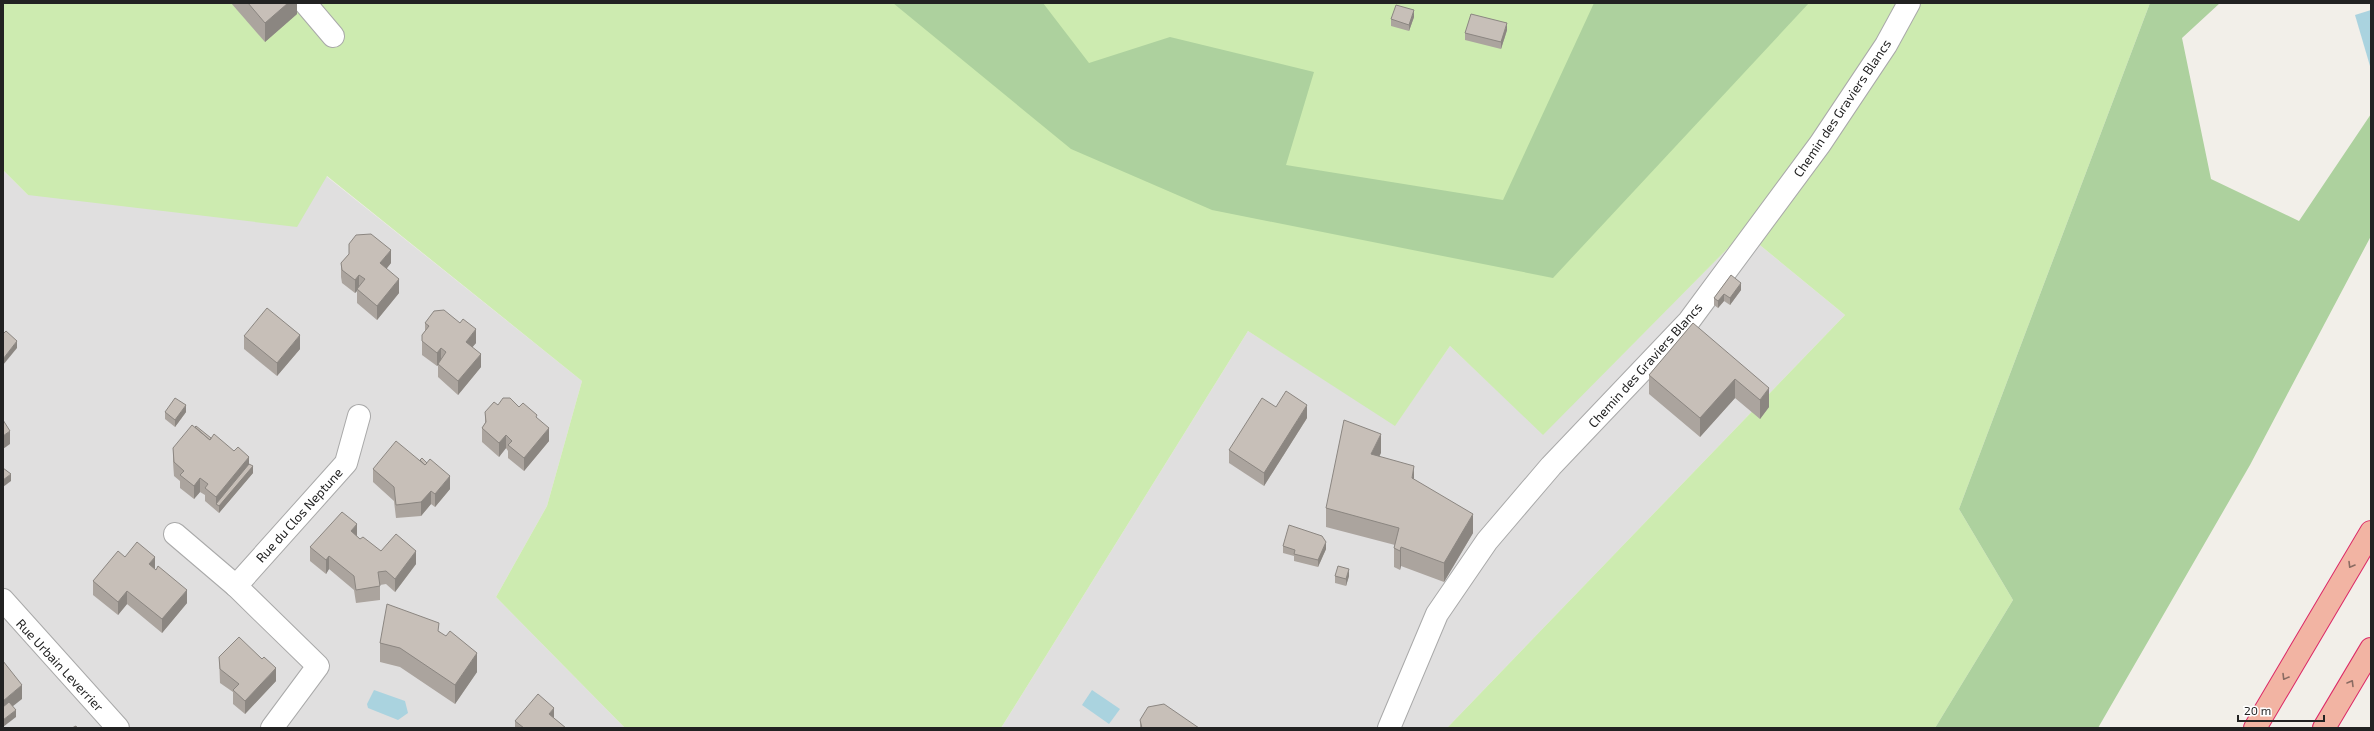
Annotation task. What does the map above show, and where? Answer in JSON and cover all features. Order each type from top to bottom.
[{"type":"highway","points":[[2255,728],[2371,532]]},
{"type":"highway","points":[[2324,728],[2371,649]]},
{"type":"street","points":[[306,3],[333,36]]},
{"type":"street","name":"Chemin des Graviers Blancs","points":[[1389,728],[1437,614],[1487,541],[1551,466],[1688,321],[1820,144],[1886,45],[1909,3]]},
{"type":"street","name":"Rue du Clos Neptune","points":[[236,586],[346,464],[359,416]]},
{"type":"street","points":[[176,534],[236,586],[318,666],[272,728]]},
{"type":"street","name":"Rue Urbain Leverrier","points":[[3,600],[118,728]]},
{"type":"shaded area","points":[[3,170],[28,195],[326,176],[582,381],[547,506],[496,597],[625,728],[3,728]]},
{"type":"shaded area","points":[[1744,232],[1845,315],[1447,728],[1001,728],[1248,331],[1395,425],[1450,346],[1543,434]]},
{"type":"green space","points":[[3,3],[2150,3],[1959,509],[2013,600],[1935,728],[1447,728],[1845,315],[1744,232],[1543,435],[1450,346],[1395,426],[1248,331],[1001,728],[625,728],[496,597],[547,506],[582,381],[327,176],[297,227],[28,195],[3,170]]},
{"type":"green space","points":[[893,3],[1043,3],[1089,63],[1170,37],[1314,72],[1286,165],[1503,200],[1594,3],[1809,3],[1553,278],[1212,210],[1071,149]]},
{"type":"green space","points":[[2150,3],[2220,3],[2182,38],[2211,179],[2299,221],[2371,114],[2371,236],[2250,465],[2098,728],[1935,728],[2013,600],[1959,509]]},
{"type":"water","points":[[2371,10],[2371,65],[2370,66],[2355,15]]},
{"type":"water","points":[[374,690],[405,701],[408,713],[398,720],[368,708],[367,704]]},
{"type":"water","points":[[1092,690],[1120,709],[1109,724],[1082,705]]},
{"type":"building","points":[[248,3],[288,3],[265,23]]},
{"type":"building","points":[[1396,5],[1414,10],[1409,25],[1391,19]]},
{"type":"building","points":[[1471,14],[1507,23],[1501,42],[1465,33]]},
{"type":"building","points":[[371,234],[391,250],[380,263],[399,279],[377,306],[357,289],[365,279],[359,275],[355,280],[342,270],[341,263],[349,254],[349,244],[356,235]]},
{"type":"building","points":[[1731,275],[1741,283],[1730,298],[1724,294],[1718,301],[1714,298]]},
{"type":"building","points":[[267,308],[300,335],[277,363],[244,336]]},
{"type":"building","points":[[444,310],[460,323],[463,319],[476,329],[466,342],[481,354],[458,381],[438,364],[446,352],[441,348],[437,353],[422,341],[422,335],[429,326],[425,323],[434,311]]},
{"type":"building","points":[[1693,323],[1769,388],[1760,400],[1735,379],[1700,418],[1649,375]]},
{"type":"building","points":[[6,331],[17,341],[3,359],[3,334]]},
{"type":"building","points":[[1286,391],[1307,405],[1264,473],[1229,450],[1262,398],[1276,407]]},
{"type":"building","points":[[175,398],[186,405],[175,420],[165,412]]},
{"type":"building","points":[[503,398],[510,398],[519,407],[523,403],[549,428],[524,458],[508,445],[512,441],[506,435],[499,443],[482,428],[486,422],[485,412],[494,402],[498,405]]},
{"type":"building","points":[[3,420],[10,431],[3,436]]},
{"type":"building","points":[[1344,420],[1381,434],[1371,454],[1414,466],[1412,478],[1473,514],[1444,563],[1401,547],[1400,551],[1394,548],[1399,528],[1326,508]]},
{"type":"building","points":[[192,425],[210,440],[214,434],[234,451],[238,447],[249,457],[216,497],[205,488],[208,484],[200,478],[194,486],[180,475],[184,471],[174,462],[173,448]]},
{"type":"building","points":[[196,426],[211,438],[210,440],[195,427]]},
{"type":"building","points":[[396,441],[425,465],[430,459],[450,476],[435,494],[431,491],[421,502],[396,505],[394,487],[373,469]]},
{"type":"building","points":[[422,458],[427,463],[425,465],[420,460]]},
{"type":"building","points":[[249,464],[253,466],[219,506],[216,504]]},
{"type":"building","points":[[3,468],[11,474],[3,480]]},
{"type":"building","points":[[342,512],[357,524],[351,531],[360,539],[363,537],[381,551],[396,534],[416,551],[395,579],[386,571],[378,572],[380,586],[356,590],[354,576],[329,556],[326,560],[310,547]]},
{"type":"building","points":[[1289,525],[1322,536],[1326,542],[1318,560],[1294,554],[1295,550],[1283,546]]},
{"type":"building","points":[[137,542],[155,557],[149,564],[156,570],[158,566],[187,590],[162,619],[127,591],[118,602],[93,581],[118,551],[125,557]]},
{"type":"building","points":[[1338,566],[1349,569],[1346,579],[1335,576]]},
{"type":"building","points":[[387,604],[439,623],[438,631],[446,636],[450,631],[477,653],[455,685],[400,648],[380,643]]},
{"type":"building","points":[[239,637],[262,659],[264,657],[276,668],[245,701],[233,690],[239,684],[220,669],[219,657]]},
{"type":"building","points":[[3,661],[22,685],[3,701]]},
{"type":"building","points":[[538,694],[554,708],[549,714],[566,728],[524,728],[515,721]]},
{"type":"building","points":[[9,702],[16,710],[3,720],[3,707]]},
{"type":"building","points":[[1164,704],[1199,728],[1142,728],[1140,720],[1148,707]]}]
